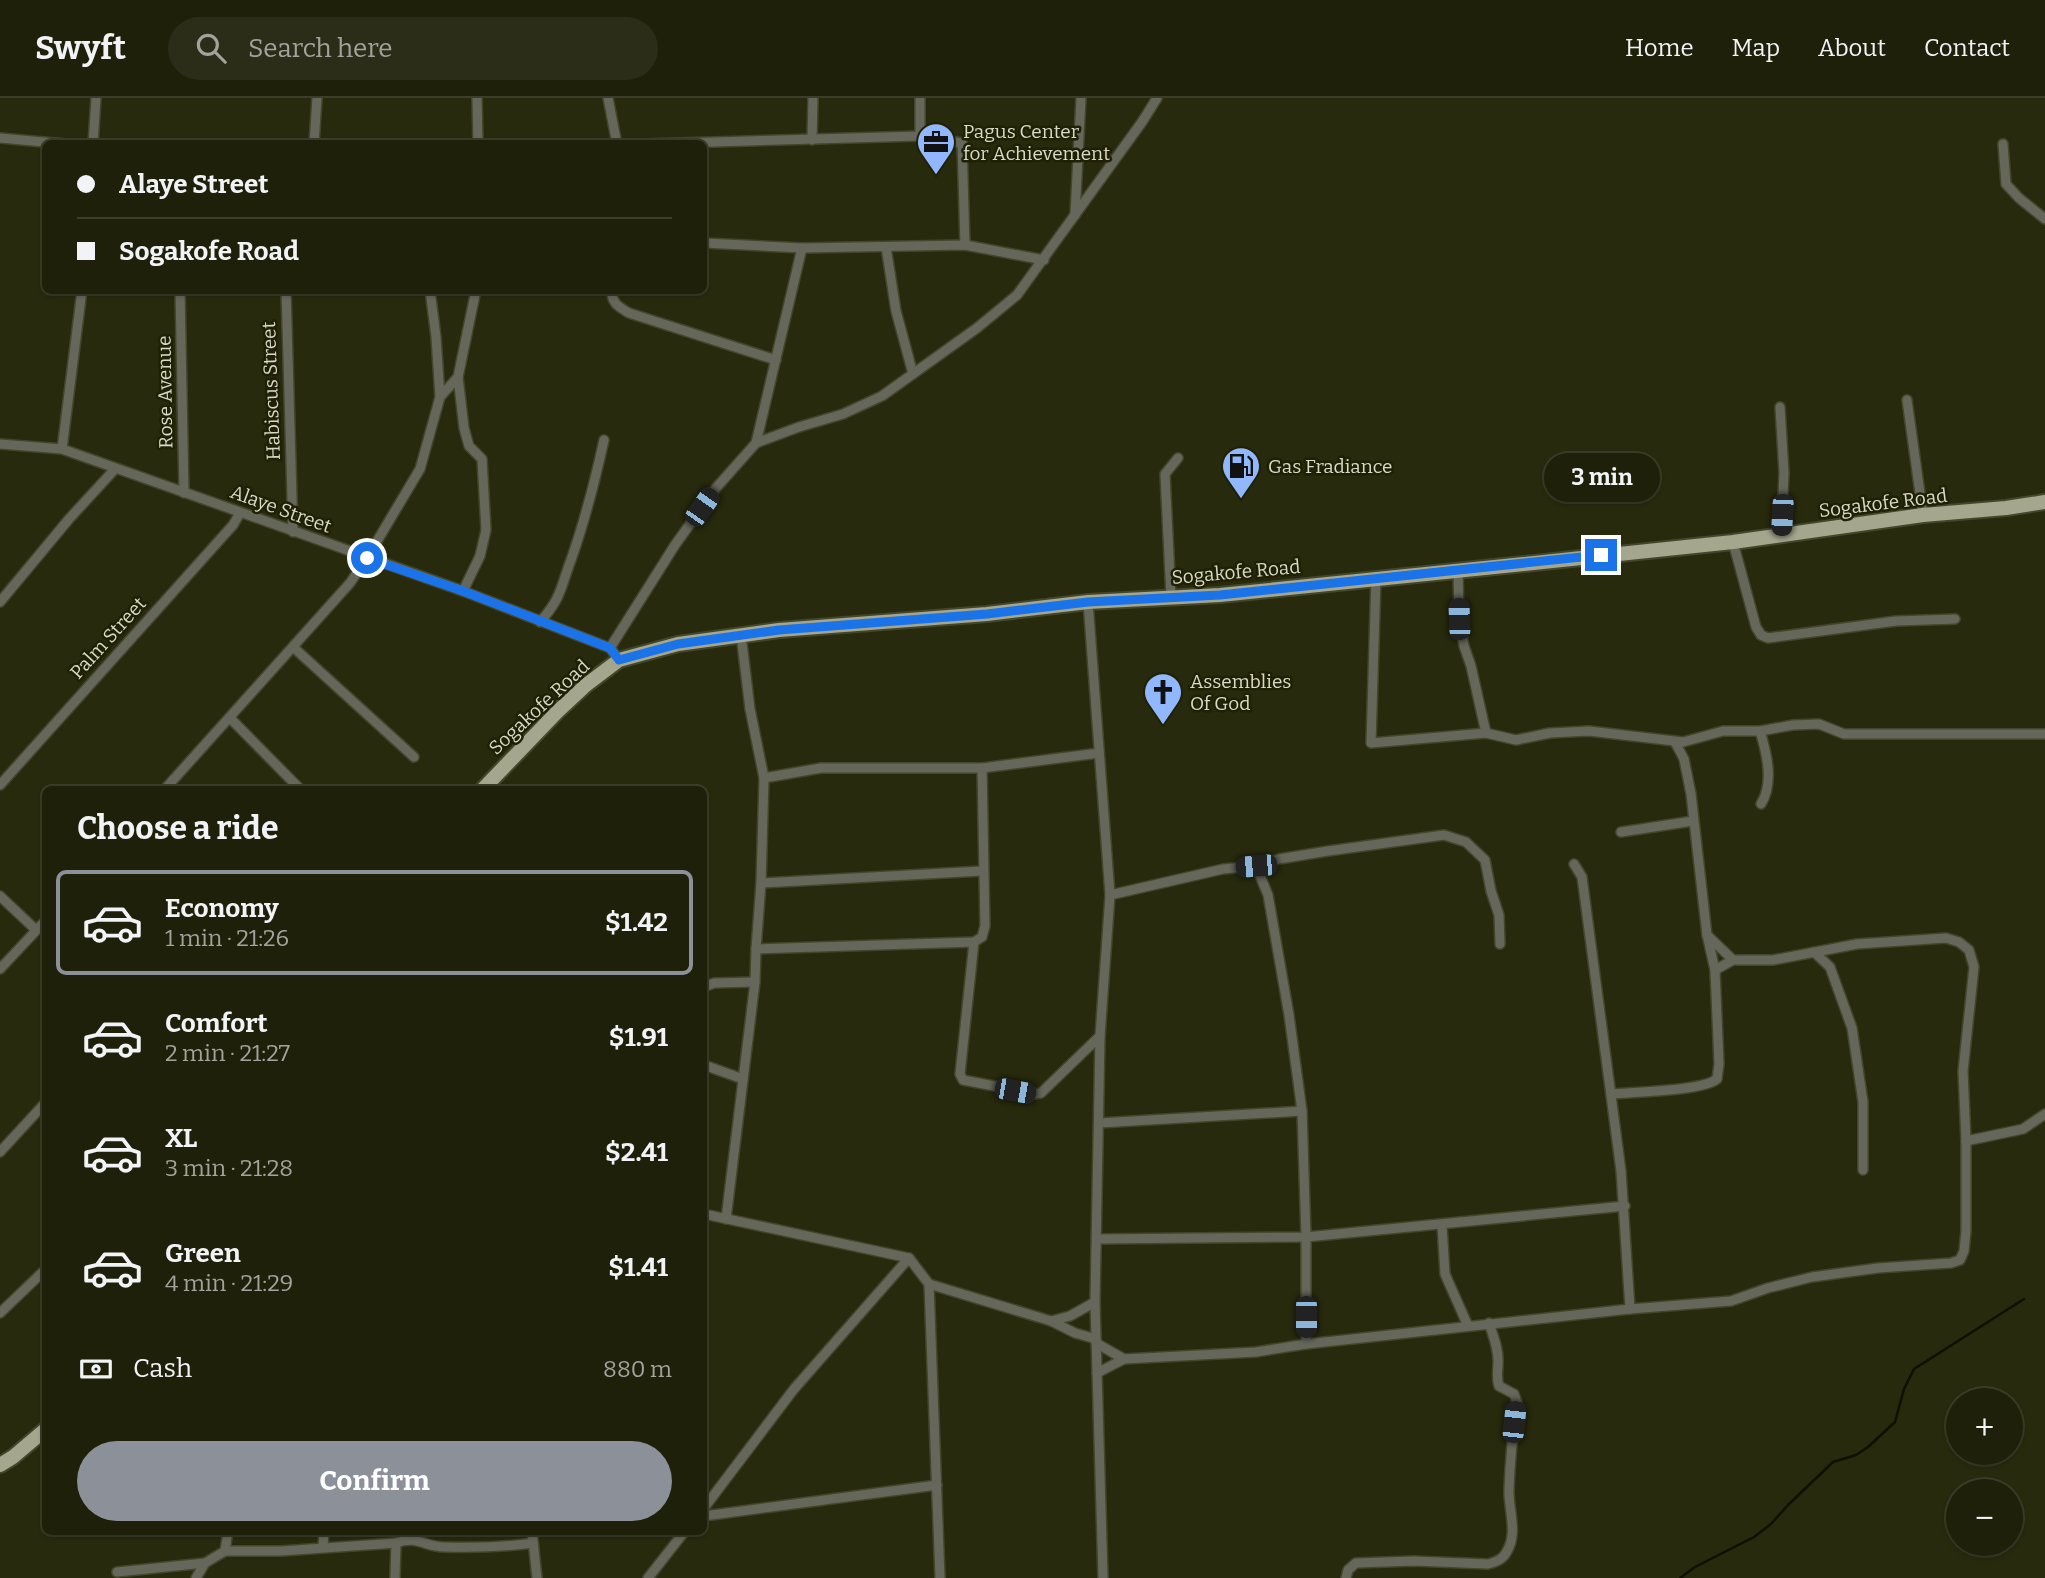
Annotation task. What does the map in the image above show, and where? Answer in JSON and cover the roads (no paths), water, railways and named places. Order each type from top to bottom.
[{"type":"main road","name":"Sogakofe Road","points":[[486,786],[615,654],[741,635],[1088,602],[1220,595],[1733,542],[1923,515],[2045,502]]},
{"type":"main road","points":[[0,1465],[42,1432]]},
{"type":"street","points":[[93,140],[96,98]]},
{"type":"street","points":[[314,140],[317,98]]},
{"type":"street","points":[[477,98],[478,140]]},
{"type":"street","points":[[608,98],[616,140]]},
{"type":"street","points":[[812,140],[813,98]]},
{"type":"street","points":[[920,98],[920,136]]},
{"type":"street","points":[[1074,217],[1081,98]]},
{"type":"street","points":[[615,654],[675,545],[716,488],[756,443],[843,414],[882,396],[977,328],[1017,295],[1157,98]]},
{"type":"street","points":[[707,143],[920,136],[962,143],[965,245]]},
{"type":"street","points":[[0,138],[42,142]]},
{"type":"street","points":[[2003,144],[2006,184],[2018,198],[2045,219]]},
{"type":"street","points":[[707,243],[802,248],[965,245],[1044,260]]},
{"type":"street","points":[[886,247],[896,311],[913,374]]},
{"type":"street","points":[[756,443],[802,248]]},
{"type":"street","points":[[62,449],[81,294]]},
{"type":"street","name":"Rose Avenue","points":[[180,294],[184,493]]},
{"type":"street","name":"Habiscus Street","points":[[286,294],[293,531]]},
{"type":"street","points":[[168,786],[349,583],[420,469],[440,397],[431,294]]},
{"type":"street","points":[[463,591],[480,556],[486,530],[482,459],[469,446],[464,428],[458,377],[475,294]]},
{"type":"street","points":[[612,294],[615,305],[629,313],[776,360]]},
{"type":"street","points":[[440,397],[458,377]]},
{"type":"street","points":[[1908,400],[1923,515]]},
{"type":"street","points":[[1780,407],[1784,473],[1781,536]]},
{"type":"street","points":[[540,622],[554,606],[562,590],[582,530],[604,440]]},
{"type":"street","name":"Alaye Street","points":[[0,444],[62,449],[463,591],[615,654]]},
{"type":"street","points":[[1171,597],[1165,474],[1178,458]]},
{"type":"street","points":[[0,602],[115,469]]},
{"type":"street","name":"Palm Street","points":[[0,785],[233,525],[240,513]]},
{"type":"street","points":[[1733,542],[1756,627],[1761,635],[1768,638],[1896,621],[1955,619]]},
{"type":"street","points":[[1458,570],[1459,619],[1486,733]]},
{"type":"street","points":[[1376,577],[1371,743],[1486,733],[1516,740],[1550,733],[1589,731],[1683,742],[1723,731],[1760,731],[1819,724],[1844,734],[2045,734]]},
{"type":"street","points":[[1088,602],[1110,895],[1100,1036],[1095,1302],[1103,1578]]},
{"type":"street","points":[[726,1219],[755,982],[764,778],[750,709],[741,635]]},
{"type":"street","points":[[293,647],[414,757]]},
{"type":"street","points":[[230,718],[297,786]]},
{"type":"street","points":[[1760,731],[1766,750],[1768,792],[1761,804]]},
{"type":"street","points":[[1612,1094],[1712,1084],[1717,1079],[1719,1064],[1715,970],[1707,935],[1684,759],[1675,742]]},
{"type":"street","points":[[764,778],[821,768],[982,768],[1099,753]]},
{"type":"street","points":[[757,949],[974,942],[982,937],[985,926],[982,768]]},
{"type":"street","points":[[1620,832],[1693,821]]},
{"type":"street","points":[[1110,895],[1223,869],[1444,835],[1466,842],[1485,860],[1499,915],[1500,944]]},
{"type":"street","points":[[1574,864],[1582,877],[1612,1094],[1625,1206],[1630,1309]]},
{"type":"street","points":[[1256,866],[1268,895],[1302,1111],[1307,1237],[1306,1344]]},
{"type":"street","points":[[761,883],[982,871]]},
{"type":"street","points":[[0,896],[35,929]]},
{"type":"street","points":[[0,969],[42,923]]},
{"type":"street","points":[[1707,935],[1733,960]]},
{"type":"street","points":[[1097,1373],[1124,1359],[1256,1352],[1489,1323],[1731,1301],[1768,1288],[1812,1278],[1960,1260],[1966,1231],[1963,1071],[1974,967],[1969,950],[1959,942],[1946,938],[1886,940],[1773,960],[1733,960],[1715,970]]},
{"type":"street","points":[[974,942],[960,1074],[964,1080],[1041,1093],[1100,1036]]},
{"type":"street","points":[[1814,952],[1830,967],[1852,1028],[1863,1102],[1863,1170]]},
{"type":"street","points":[[707,986],[714,983],[755,982]]},
{"type":"street","points":[[707,1066],[743,1079]]},
{"type":"street","points":[[0,1152],[42,1106]]},
{"type":"street","points":[[1099,1123],[1302,1111]]},
{"type":"street","points":[[1966,1141],[2023,1129],[2045,1114]]},
{"type":"street","points":[[1097,1239],[1307,1237],[1625,1206]]},
{"type":"street","points":[[707,1215],[909,1258],[929,1284],[940,1578]]},
{"type":"street","points":[[1442,1225],[1445,1274],[1468,1326]]},
{"type":"street","points":[[707,1504],[794,1390],[909,1258]]},
{"type":"street","points":[[0,1313],[42,1273]]},
{"type":"street","points":[[929,1284],[1051,1321],[1097,1341],[1124,1359]]},
{"type":"street","points":[[1051,1321],[1070,1316],[1095,1302]]},
{"type":"street","points":[[1346,1578],[1356,1563],[1414,1561],[1488,1564],[1499,1561],[1507,1553],[1513,1532],[1509,1494],[1517,1402],[1514,1394],[1499,1386],[1496,1373],[1497,1347],[1489,1323]]},
{"type":"street","points":[[707,1516],[937,1486]]},
{"type":"street","points":[[225,1550],[227,1535]]},
{"type":"street","points":[[324,1535],[324,1547]]},
{"type":"street","points":[[532,1535],[537,1578]]},
{"type":"street","points":[[648,1578],[682,1535]]},
{"type":"street","points":[[196,1578],[205,1563],[225,1550],[281,1551],[396,1543],[407,1539],[440,1547],[489,1548],[533,1543]]},
{"type":"street","points":[[395,1578],[396,1543]]},
{"type":"street","points":[[117,1572],[205,1563]]},
{"type":"waterway","points":[[1680,1578],[1695,1567],[1754,1537],[1771,1524],[1833,1462],[1856,1455],[1868,1447],[1895,1422],[1904,1389],[1914,1369],[2024,1299]]},
{"type":"place","name":"Pagus Center for Achievement","points":[[936,176]]},
{"type":"place","name":"Gas Fradiance","points":[[1241,500]]},
{"type":"place","name":"Assemblies Of God","points":[[1163,726]]}]
